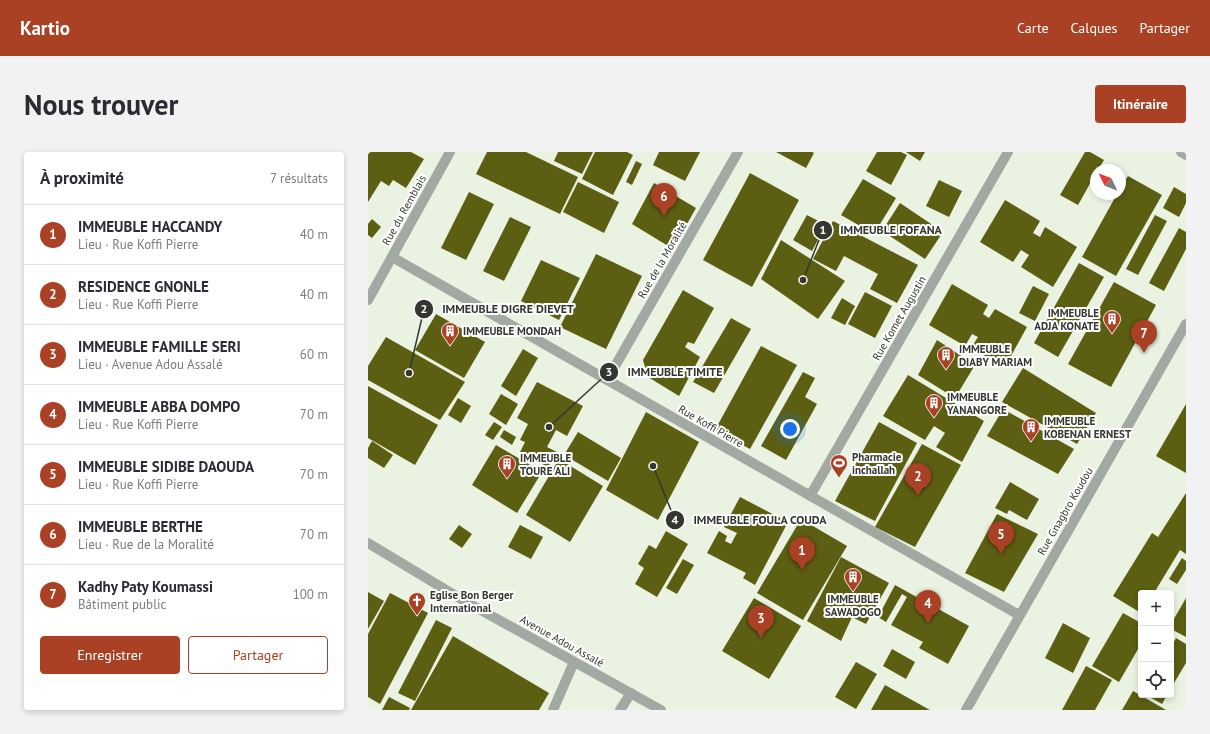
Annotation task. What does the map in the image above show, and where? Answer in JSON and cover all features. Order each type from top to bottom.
[{"type":"street","name":"Rue du Remblais","points":[[368,300],[450,152]]},
{"type":"street","name":"Rue de la Moralité","points":[[607,380],[738,152]]},
{"type":"street","name":"Rue Komet Augustin","points":[[810,496],[1008,152]]},
{"type":"street","points":[[1181,152],[1186,155]]},
{"type":"street","name":"Rue Koffi Pierre","points":[[392,257],[1019,615]]},
{"type":"street","name":"Rue Gnagbro Koudou","points":[[966,710],[1186,324]]},
{"type":"street","name":"Avenue Adou Assalé","points":[[368,543],[461,599],[661,710]]},
{"type":"street","points":[[553,710],[574,662]]},
{"type":"street","points":[[620,710],[631,693]]},
{"type":"building","points":[[368,152],[411,152],[424,159],[406,188],[393,180],[389,186],[381,181],[368,202]]},
{"type":"building","points":[[487,152],[526,152],[578,177],[560,214],[476,174]]},
{"type":"building","points":[[558,152],[593,152],[582,174],[554,161]]},
{"type":"building","points":[[595,152],[627,152],[633,155],[613,195],[582,179]]},
{"type":"building","points":[[659,152],[700,152],[685,181],[653,165]]},
{"type":"building","points":[[776,152],[812,152],[814,153],[806,168]]},
{"type":"building","points":[[877,152],[901,152],[907,155],[891,185],[866,171]]},
{"type":"building","points":[[906,152],[925,152],[920,161]]},
{"type":"building","points":[[1085,152],[1090,152],[1104,160],[1102,164],[1090,164],[1090,184],[1078,205],[1060,195]]},
{"type":"building","points":[[636,161],[642,164],[632,185],[626,182]]},
{"type":"building","points":[[750,173],[799,200],[752,287],[703,260]]},
{"type":"building","points":[[1128,176],[1162,195],[1116,276],[1082,257],[1114,200],[1126,200],[1126,179]]},
{"type":"building","points":[[863,179],[896,198],[874,234],[841,215]]},
{"type":"building","points":[[939,180],[962,191],[949,217],[926,206]]},
{"type":"building","points":[[578,182],[619,202],[604,233],[563,212]]},
{"type":"building","points":[[654,183],[696,208],[673,249],[632,224]]},
{"type":"building","points":[[1174,187],[1186,194],[1186,203],[1179,217],[1163,208]]},
{"type":"building","points":[[469,192],[494,204],[466,260],[441,248]]},
{"type":"building","points":[[1005,200],[1040,221],[1033,233],[1040,237],[1045,227],[1077,247],[1053,287],[1021,267],[1029,255],[1021,250],[1013,262],[980,242]]},
{"type":"building","points":[[900,203],[943,232],[925,259],[882,231]]},
{"type":"building","points":[[807,215],[826,225],[812,251],[793,240]]},
{"type":"building","points":[[1155,215],[1167,221],[1138,275],[1126,269]]},
{"type":"building","points":[[510,217],[531,227],[504,281],[483,271]]},
{"type":"building","points":[[372,219],[381,227],[372,238],[368,235],[368,224]]},
{"type":"building","points":[[833,221],[918,265],[897,303],[870,289],[878,274],[844,256],[836,271],[813,259]]},
{"type":"building","points":[[1179,228],[1186,232],[1186,249],[1164,291],[1149,283]]},
{"type":"building","points":[[781,240],[845,281],[818,319],[761,279]]},
{"type":"building","points":[[596,254],[642,276],[606,349],[560,327]]},
{"type":"building","points":[[541,260],[580,278],[559,320],[521,301]]},
{"type":"building","points":[[1079,263],[1104,277],[1058,357],[1034,343]]},
{"type":"building","name":"IMMEUBLE ADJA KONATE","points":[[1114,282],[1156,305],[1111,387],[1068,364]]},
{"type":"building","points":[[952,284],[988,305],[983,314],[989,318],[995,309],[1027,327],[1005,367],[971,348],[978,337],[972,334],[965,346],[929,325]]},
{"type":"building","points":[[1033,286],[1049,294],[1035,321],[1019,313]]},
{"type":"building","points":[[683,290],[714,308],[694,344],[688,342],[685,347],[700,357],[679,396],[648,377],[643,360]]},
{"type":"building","points":[[865,292],[892,306],[875,338],[848,324]]},
{"type":"building","points":[[842,298],[855,306],[845,325],[831,318]]},
{"type":"building","name":"IMMEUBLE MONDAH","points":[[436,314],[485,342],[464,378],[415,350]]},
{"type":"building","points":[[731,318],[751,329],[714,393],[693,382]]},
{"type":"building","points":[[386,337],[465,382],[440,420],[368,380],[368,366]]},
{"type":"building","name":"IMMEUBLE DIABY MARIAM","points":[[937,340],[975,365],[955,398],[918,375]]},
{"type":"building","points":[[761,346],[797,365],[750,449],[715,430]]},
{"type":"building","points":[[523,349],[538,358],[516,396],[501,386]]},
{"type":"building","points":[[1023,368],[1096,413],[1077,444],[1002,402]]},
{"type":"building","points":[[803,372],[815,378],[805,397],[817,404],[786,460],[761,446]]},
{"type":"building","name":"IMMEUBLE YANANGORE","points":[[908,375],[984,421],[962,462],[936,447],[945,433],[934,426],[925,440],[883,416]]},
{"type":"building","points":[[537,382],[583,406],[567,436],[556,430],[547,447],[557,452],[548,467],[520,452],[525,442],[520,440],[528,424],[517,418]]},
{"type":"building","points":[[368,386],[438,425],[415,465],[368,438]]},
{"type":"building","points":[[501,394],[518,404],[506,425],[489,414]]},
{"type":"building","points":[[458,398],[471,406],[461,423],[448,415]]},
{"type":"building","points":[[1186,404],[1186,473],[1156,456]]},
{"type":"building","name":"IMMEUBLE KOBENAN ERNEST","points":[[1003,409],[1074,449],[1058,474],[987,436]]},
{"type":"building","points":[[646,412],[699,442],[658,520],[606,490]]},
{"type":"building","points":[[494,422],[502,427],[493,440],[485,435]]},
{"type":"building","points":[[879,422],[917,443],[875,521],[835,501]]},
{"type":"building","points":[[504,430],[516,437],[512,445],[500,437]]},
{"type":"building","points":[[578,432],[621,458],[608,481],[564,455]]},
{"type":"building","points":[[372,441],[393,455],[384,468],[368,458],[368,448]]},
{"type":"building","points":[[922,444],[961,465],[915,547],[875,527]]},
{"type":"building","name":"IMMEUBLE TOURE ALI","points":[[496,445],[542,472],[517,513],[472,485]]},
{"type":"building","points":[[559,459],[603,486],[570,542],[526,515]]},
{"type":"building","points":[[1010,482],[1039,499],[1027,520],[1009,510],[1007,514],[995,508]]},
{"type":"building","points":[[1186,493],[1186,554],[1180,550],[1156,590],[1138,590],[1138,611],[1113,596],[1152,533],[1158,537]]},
{"type":"building","points":[[740,497],[788,522],[755,585],[743,578],[746,573],[707,553],[719,531],[727,536],[725,541],[731,544],[737,533],[724,527]]},
{"type":"building","points":[[997,514],[1038,534],[1004,592],[965,573]]},
{"type":"building","points":[[801,519],[847,546],[803,620],[757,593]]},
{"type":"building","points":[[459,525],[472,534],[462,548],[449,539]]},
{"type":"building","points":[[520,525],[543,537],[531,559],[508,547]]},
{"type":"building","points":[[666,531],[688,544],[657,597],[635,584],[644,568],[638,564],[649,545],[656,549]]},
{"type":"building","name":"IMMEUBLE SAWADOGO","points":[[841,557],[889,583],[866,624],[852,617],[841,641],[807,621]]},
{"type":"building","points":[[1182,558],[1186,561],[1186,570],[1177,584],[1169,579]]},
{"type":"building","points":[[683,559],[694,565],[677,594],[666,588]]},
{"type":"building","points":[[895,585],[969,626],[948,664],[919,648],[923,642],[891,625],[907,597],[902,594],[886,622],[878,617]]},
{"type":"building","points":[[368,592],[384,601],[368,629]]},
{"type":"building","points":[[390,593],[428,613],[380,704],[368,697],[368,634]]},
{"type":"building","points":[[754,598],[801,626],[769,679],[722,651]]},
{"type":"building","points":[[1186,598],[1186,637],[1174,631],[1174,619]]},
{"type":"building","points":[[1123,613],[1138,621],[1138,649],[1119,682],[1092,666]]},
{"type":"building","points":[[436,620],[452,628],[415,701],[398,693]]},
{"type":"building","points":[[1063,623],[1090,638],[1073,673],[1045,658]]},
{"type":"building","points":[[453,636],[549,693],[539,710],[411,710]]},
{"type":"building","points":[[1176,638],[1186,644],[1186,663],[1174,683],[1174,662],[1174,642]]},
{"type":"building","points":[[892,649],[915,662],[906,679],[883,666]]},
{"type":"building","points":[[856,662],[877,674],[856,709],[835,697]]},
{"type":"building","points":[[1086,666],[1112,680],[1095,710],[1062,710]]},
{"type":"building","points":[[885,685],[930,710],[871,710]]},
{"type":"building","points":[[1133,691],[1138,694],[1138,698],[1145,698],[1166,710],[1122,710]]},
{"type":"building","points":[[389,697],[410,708],[409,710],[382,710]]},
{"type":"building","points":[[1151,698],[1165,698],[1162,704]]},
{"type":"place","name":"IMMEUBLE BERTHE","points":[[664,216]]},
{"type":"place","name":"IMMEUBLE FOFANA","points":[[803,280]]},
{"type":"place","name":"IMMEUBLE ADJA KONATE","points":[[1112,334]]},
{"type":"place","name":"IMMEUBLE MONDAH","points":[[450,346]]},
{"type":"place","name":"Kadhy Paty Koumassi","points":[[1144,353]]},
{"type":"place","name":"IMMEUBLE DIABY MARIAM","points":[[946,370]]},
{"type":"place","name":"IMMEUBLE DIGRE DIEVET","points":[[409,373]]},
{"type":"place","name":"IMMEUBLE YANANGORE","points":[[934,418]]},
{"type":"place","name":"IMMEUBLE TIMITE","points":[[549,427]]},
{"type":"place","name":"IMMEUBLE KOBENAN ERNEST","points":[[1031,442]]},
{"type":"place","name":"IMMEUBLE FOULA COUDA","points":[[653,466]]},
{"type":"place","name":"Pharmacie inchallah","points":[[839,478]]},
{"type":"place","name":"IMMEUBLE TOURE ALI","points":[[507,479]]},
{"type":"place","name":"RESIDENCE GNONLE","points":[[918,496]]},
{"type":"place","name":"IMMEUBLE SIDIBE DAOUDA","points":[[1001,554]]},
{"type":"place","name":"IMMEUBLE HACCANDY","points":[[802,570]]},
{"type":"place","name":"IMMEUBLE SAWADOGO","points":[[853,592]]},
{"type":"place","name":"Eglise Bon Berger International","points":[[417,616]]},
{"type":"place","name":"IMMEUBLE ABBA DOMPO","points":[[928,623]]},
{"type":"place","name":"IMMEUBLE FAMILLE SERI","points":[[761,638]]}]
